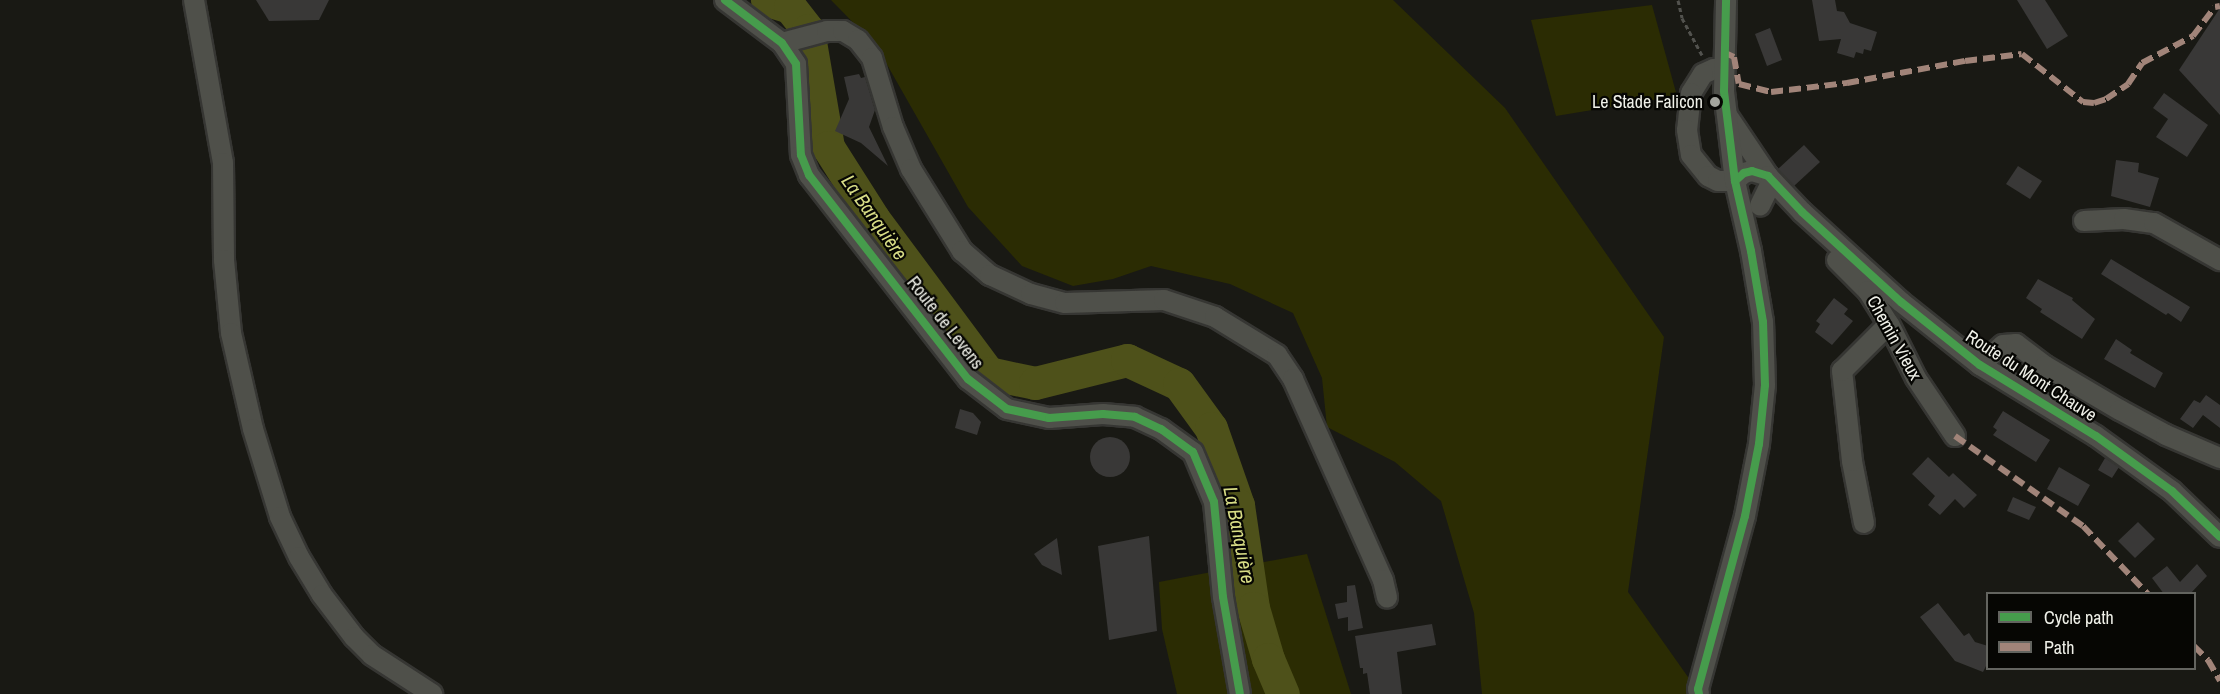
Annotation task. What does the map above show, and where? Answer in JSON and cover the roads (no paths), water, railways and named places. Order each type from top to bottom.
[{"type":"street","points":[[194,0],[223,163],[224,260],[231,333],[253,429],[280,517],[299,557],[322,595],[354,637],[372,655],[432,694]]},
{"type":"street","name":"Route de Levens","points":[[725,0],[788,41],[796,64],[801,155],[809,175],[968,379],[1006,410],[1049,418],[1103,414],[1135,417],[1161,429],[1193,452],[1214,502],[1223,597],[1240,694]]},
{"type":"street","points":[[1699,694],[1698,689],[1745,516],[1759,444],[1765,385],[1763,332],[1751,251],[1735,182],[1726,112],[1716,70],[1726,0]]},
{"type":"street","points":[[788,41],[827,31],[843,31],[858,40],[872,58],[893,127],[911,169],[962,251],[990,275],[1031,294],[1065,303],[1164,300],[1215,317],[1277,355],[1293,379],[1383,580],[1387,598]]},
{"type":"street","points":[[1716,70],[1696,81],[1691,93],[1687,130],[1690,154],[1708,176],[1718,181],[1735,182],[1766,203],[1807,215]]},
{"type":"street","name":"Route du Mont Chauve","points":[[1726,112],[1768,176],[1901,302],[1980,365],[2096,436],[2172,491],[2220,537]]},
{"type":"street","points":[[1735,182],[1744,173],[1752,171],[1768,176],[1770,183],[1766,203],[1754,219],[1751,251]]},
{"type":"street","name":"Chemin Vieux","points":[[1807,215],[1807,227],[1814,237],[1868,291],[1889,324],[1916,378],[1955,436]]},
{"type":"street","points":[[2084,221],[2124,219],[2154,223],[2220,260]]},
{"type":"street","points":[[1864,523],[1852,461],[1842,371],[1889,324]]},
{"type":"street","points":[[1980,365],[2003,345],[2016,345],[2045,366],[2166,435],[2220,458]]},
{"type":"waterway","name":"La Banquière","points":[[767,0],[790,7],[808,30],[828,147],[873,218],[988,373],[1035,383],[1127,360],[1179,384],[1211,428],[1238,505],[1253,608],[1268,659],[1283,694]]},
{"type":"place","name":"Le Stade Falicon","points":[[1715,102]]}]
